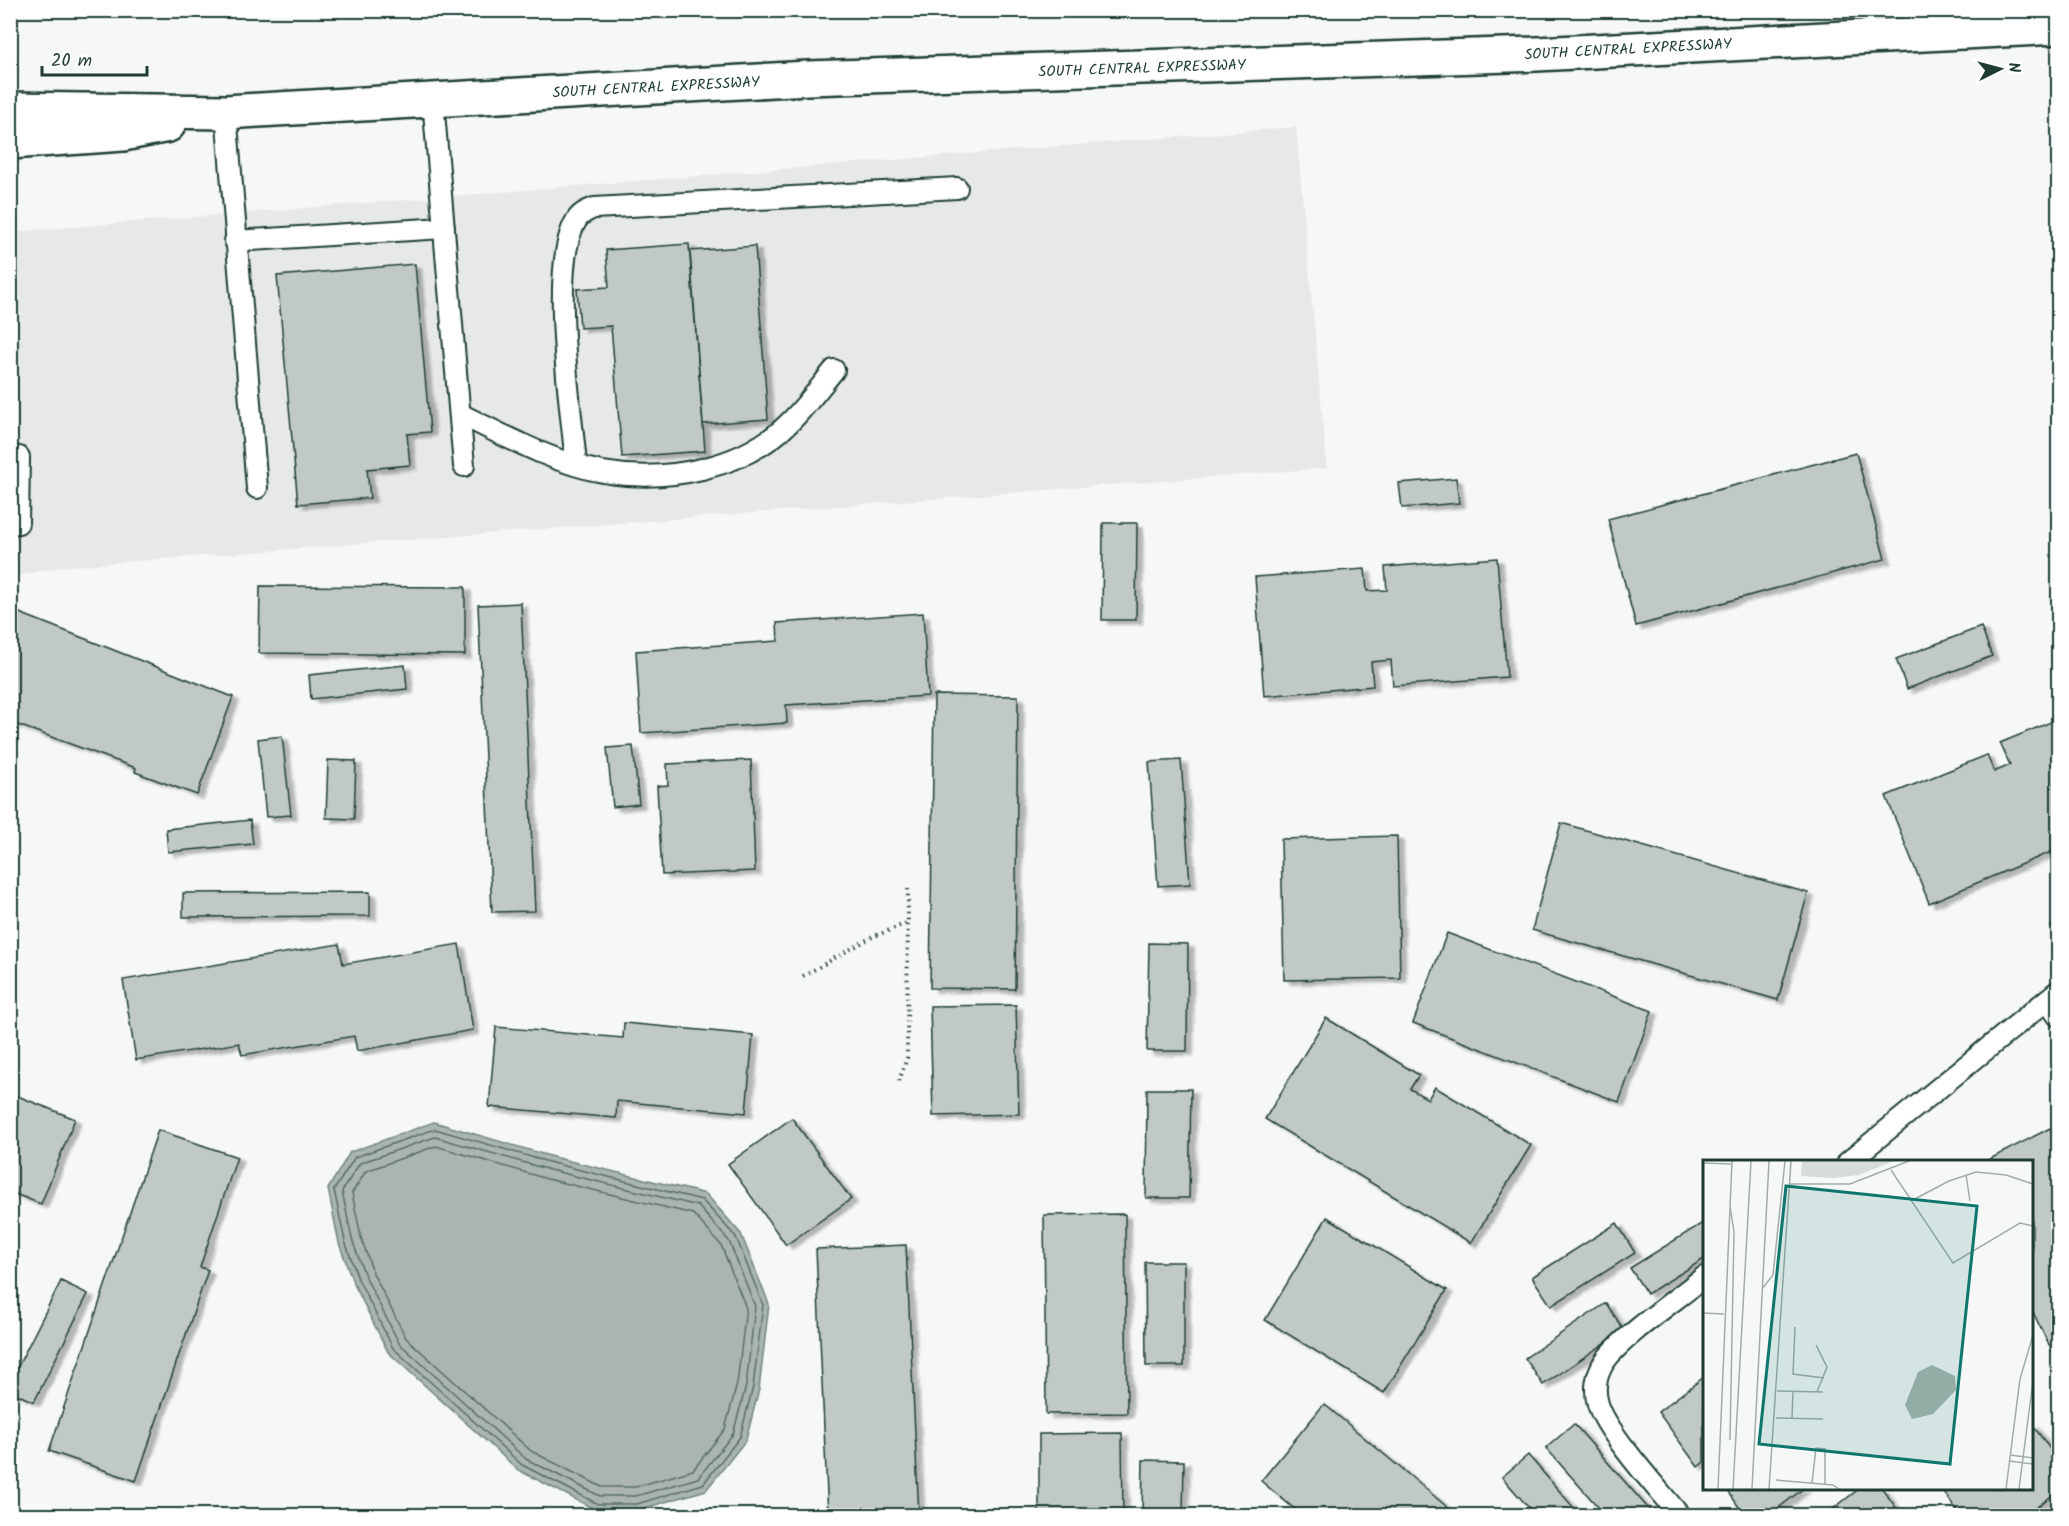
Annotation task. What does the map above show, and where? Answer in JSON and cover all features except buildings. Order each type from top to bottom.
[{"type":"main road","name":"SOUTH CENTRAL EXPRESSWAY","points":[[10,110],[226,112],[808,78],[1537,54],[2058,27]]},
{"type":"main road","name":"SOUTH CENTRAL EXPRESSWAY","points":[[10,142],[123,134],[226,112]]},
{"type":"lane","points":[[433,100],[464,466]]},
{"type":"lane","points":[[226,112],[257,488]]},
{"type":"lane","points":[[576,463],[562,288],[570,235],[576,221],[584,212],[594,208],[957,188]]},
{"type":"lane","points":[[235,241],[444,228]]},
{"type":"lane","points":[[460,414],[532,449],[603,472],[670,476],[715,467],[749,452],[789,424],[834,370]]},
{"type":"lane","points":[[10,456],[19,457],[19,490],[18,523],[10,524]]},
{"type":"lane","points":[[1849,1160],[2055,1003]]},
{"type":"lane","points":[[1680,1515],[1610,1428],[1598,1404],[1596,1383],[1604,1364],[1619,1347],[1703,1278]]},
{"type":"path","points":[[898,1081],[907,1058],[908,889]]},
{"type":"path","points":[[803,976],[870,938],[907,924]]},
{"type":"shaded area","points":[[1296,127],[1327,468],[60,567],[11,577],[11,232]]},
{"type":"water","points":[[434,1122],[553,1157],[706,1194],[741,1234],[769,1304],[759,1389],[746,1440],[706,1490],[638,1510],[596,1510],[518,1470],[388,1352],[353,1282],[339,1243],[328,1189],[350,1152]]}]
